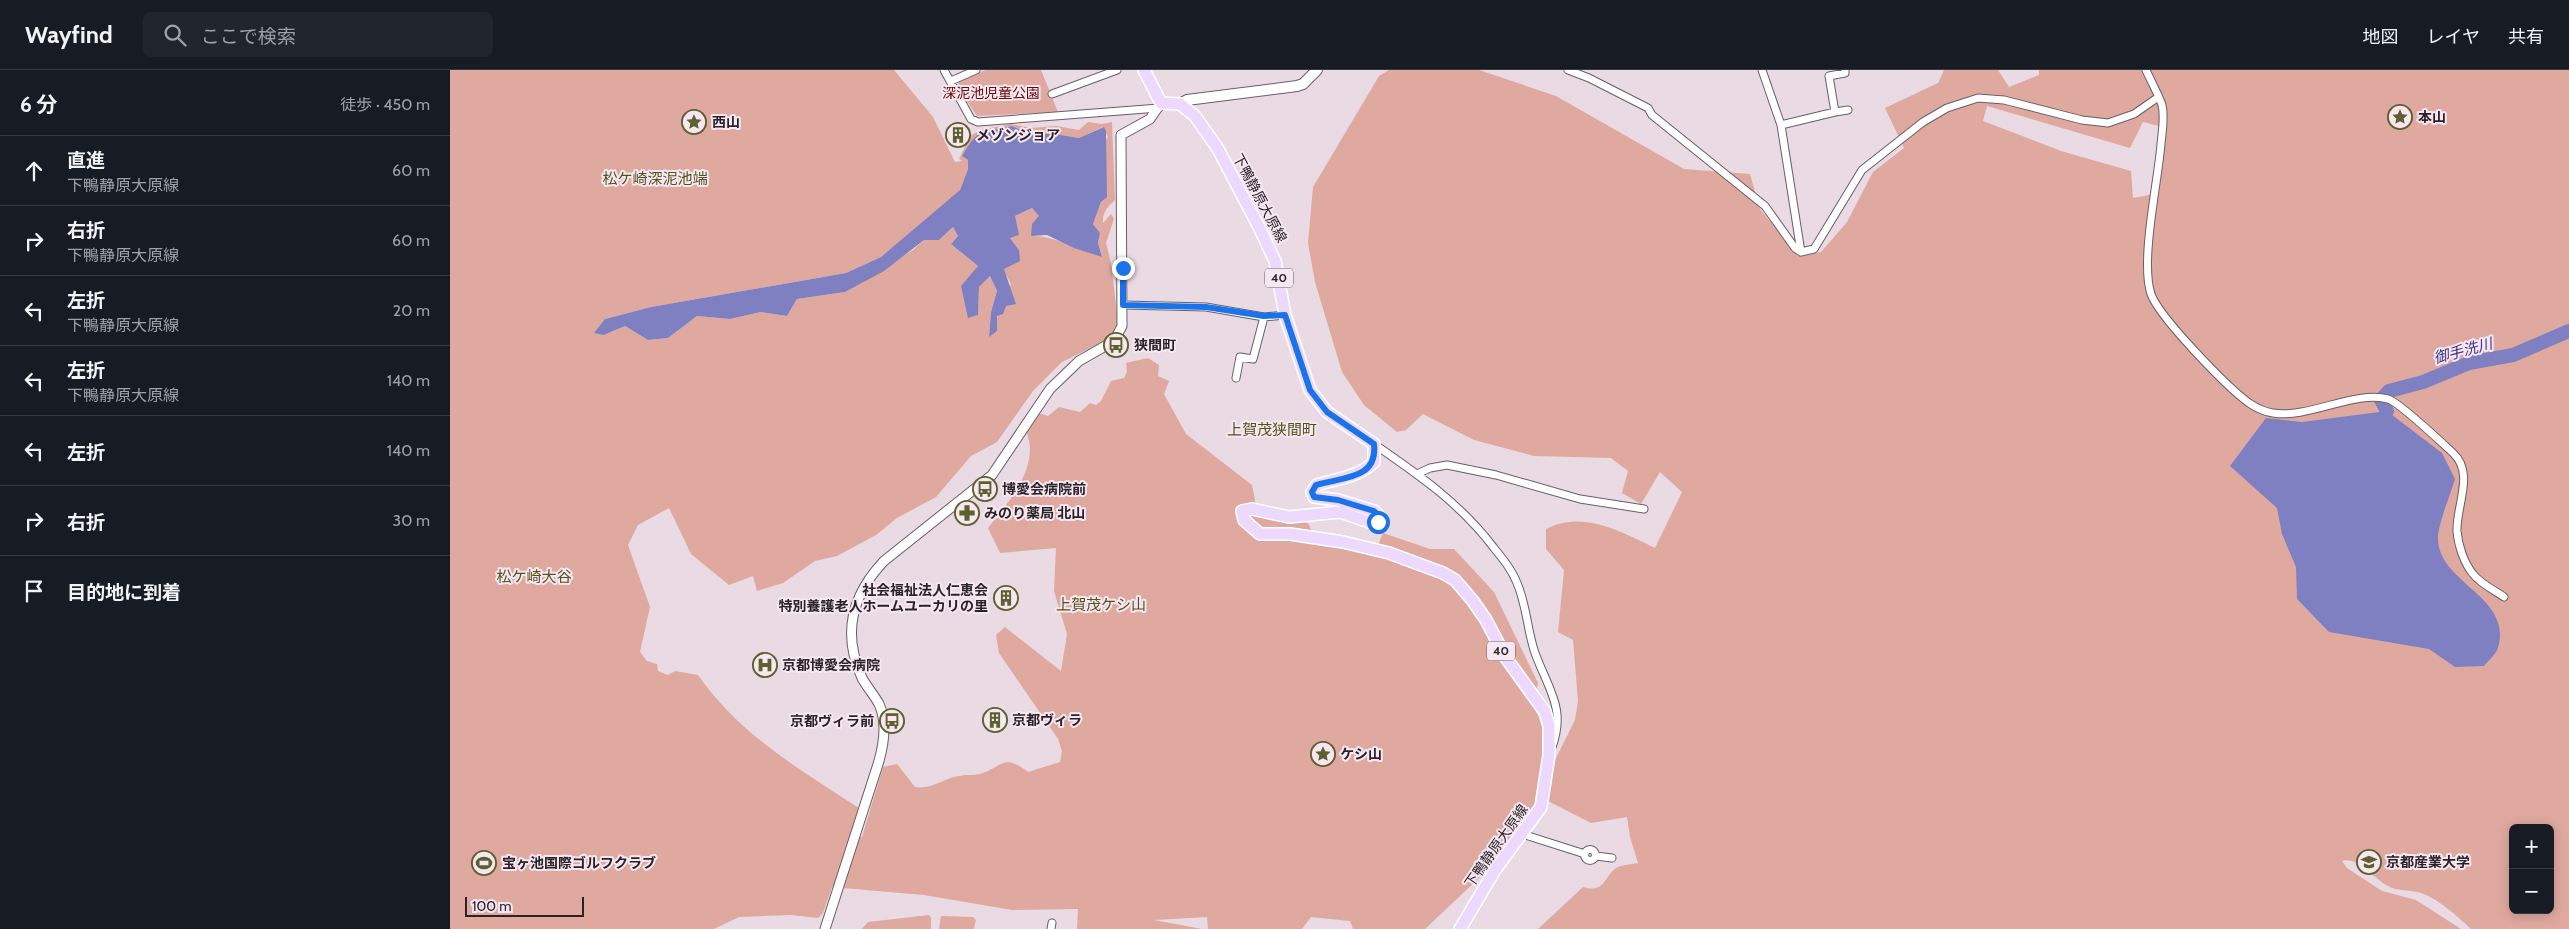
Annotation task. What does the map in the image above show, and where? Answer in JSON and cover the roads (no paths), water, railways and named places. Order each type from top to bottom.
[{"type":"main road","points":[[1144,70],[1160,105],[1180,104],[1187,100],[1296,86],[1303,84],[1317,70]]},
{"type":"main road","name":"下鴨静原大原線","points":[[1180,104],[1195,116],[1218,149],[1275,261],[1285,315],[1310,390],[1327,412],[1374,444],[1376,456],[1374,462],[1368,468],[1347,479],[1316,485],[1312,492],[1314,497],[1338,500],[1374,511],[1378,515],[1378,522],[1369,522],[1340,512],[1288,517],[1252,509],[1242,511],[1244,520],[1260,534],[1299,535],[1343,542],[1389,553],[1443,573],[1455,580],[1486,620],[1506,658],[1545,712],[1549,726],[1549,755],[1541,807],[1495,870],[1460,929]]},
{"type":"street","points":[[944,70],[971,119],[978,122],[1160,105]]},
{"type":"street","points":[[951,81],[976,70]]},
{"type":"street","points":[[1052,94],[1117,70]]},
{"type":"street","points":[[1568,70],[1589,78],[1648,108],[1652,116],[1765,206],[1795,248],[1802,252],[1814,249],[1862,170],[1908,134],[1947,108],[1978,98],[2004,100],[2082,120],[2108,123],[2134,114],[2157,98]]},
{"type":"street","points":[[1762,70],[1781,124],[1802,252]]},
{"type":"street","points":[[1835,112],[1829,76],[1845,73],[1844,70]]},
{"type":"street","points":[[2146,70],[2157,98],[2162,104],[2162,130],[2148,254],[2150,292],[2156,305],[2170,325],[2227,383],[2249,403],[2261,409],[2274,413],[2288,412],[2375,396],[2391,399],[2456,455],[2464,477],[2457,530],[2462,554],[2472,573],[2504,597]]},
{"type":"street","points":[[825,929],[884,741],[879,704],[862,676],[850,638],[853,608],[870,578],[884,561],[992,476],[1050,389],[1079,361],[1114,341],[1122,326],[1123,305],[1121,135],[1150,119],[1160,105]]},
{"type":"street","points":[[1781,124],[1848,110]]},
{"type":"street","points":[[1123,305],[1206,307],[1264,316],[1285,315]]},
{"type":"street","points":[[1236,378],[1240,357],[1253,359],[1264,316]]},
{"type":"street","points":[[1374,444],[1418,474],[1457,505],[1477,526],[1516,580],[1524,602],[1534,648],[1558,709],[1557,738],[1549,755]]},
{"type":"street","points":[[1418,474],[1430,468],[1447,465],[1580,499],[1644,509]]},
{"type":"street","points":[[1522,834],[1585,854],[1589,861],[1596,856],[1612,858]]},
{"type":"water","points":[[1012,126],[1031,134],[1055,134],[1079,138],[1104,127],[1106,131],[1107,197],[1101,202],[1093,224],[1100,233],[1098,243],[1102,257],[1074,248],[1047,235],[1031,236],[1032,224],[1039,216],[1032,208],[1015,216],[1019,235],[1010,238],[1019,250],[1020,261],[1004,269],[1016,304],[1006,306],[1003,314],[997,316],[997,331],[989,337],[991,312],[997,291],[990,276],[979,287],[978,315],[968,318],[961,286],[978,266],[951,244],[958,236],[953,227],[939,240],[924,240],[884,271],[845,292],[797,299],[787,316],[761,312],[730,319],[697,316],[668,338],[648,340],[625,326],[604,335],[594,333],[605,319],[651,307],[846,273],[881,257],[960,190],[968,169],[968,160],[962,156],[977,136],[987,131]]},
{"type":"water","points":[[2387,411],[2442,453],[2455,479],[2442,518],[2438,539],[2441,554],[2450,568],[2486,603],[2495,615],[2500,630],[2498,648],[2484,666],[2455,667],[2429,649],[2329,632],[2297,599],[2296,567],[2282,534],[2277,508],[2230,466],[2266,418],[2302,422]]},
{"type":"waterway","name":"御手洗川","points":[[2387,411],[2381,400],[2389,391],[2423,382],[2469,363],[2513,355],[2569,331]]},
{"type":"place","name":"本山","points":[[2400,117]]},
{"type":"place","name":"西山","points":[[694,122]]},
{"type":"place","name":"メゾンジョア","points":[[958,135]]},
{"type":"place","name":"狭間町","points":[[1116,345]]},
{"type":"place","name":"博愛会病院前","points":[[985,489]]},
{"type":"place","name":"みのり薬局 北山","points":[[967,513]]},
{"type":"place","name":"社会福祉法人仁恵会 特別養護老人ホームユーカリの里","points":[[1006,598]]},
{"type":"place","name":"京都博愛会病院","points":[[765,665]]},
{"type":"place","name":"京都ヴィラ","points":[[995,720]]},
{"type":"place","name":"京都ヴィラ前","points":[[892,721]]},
{"type":"place","name":"ケシ山","points":[[1323,754]]},
{"type":"place","name":"京都産業大学","points":[[2369,862]]},
{"type":"place","name":"宝ヶ池国際ゴルフクラブ","points":[[484,863]]},
{"type":"district","name":"松ケ崎深泥池端","points":[[655,179]]},
{"type":"district","name":"上賀茂狭間町","points":[[1272,430]]},
{"type":"district","name":"松ケ崎大谷","points":[[534,577]]},
{"type":"district","name":"上賀茂ケシ山","points":[[1101,605]]},
{"type":"park label","name":"深泥池児童公園","points":[[991,93]]}]
